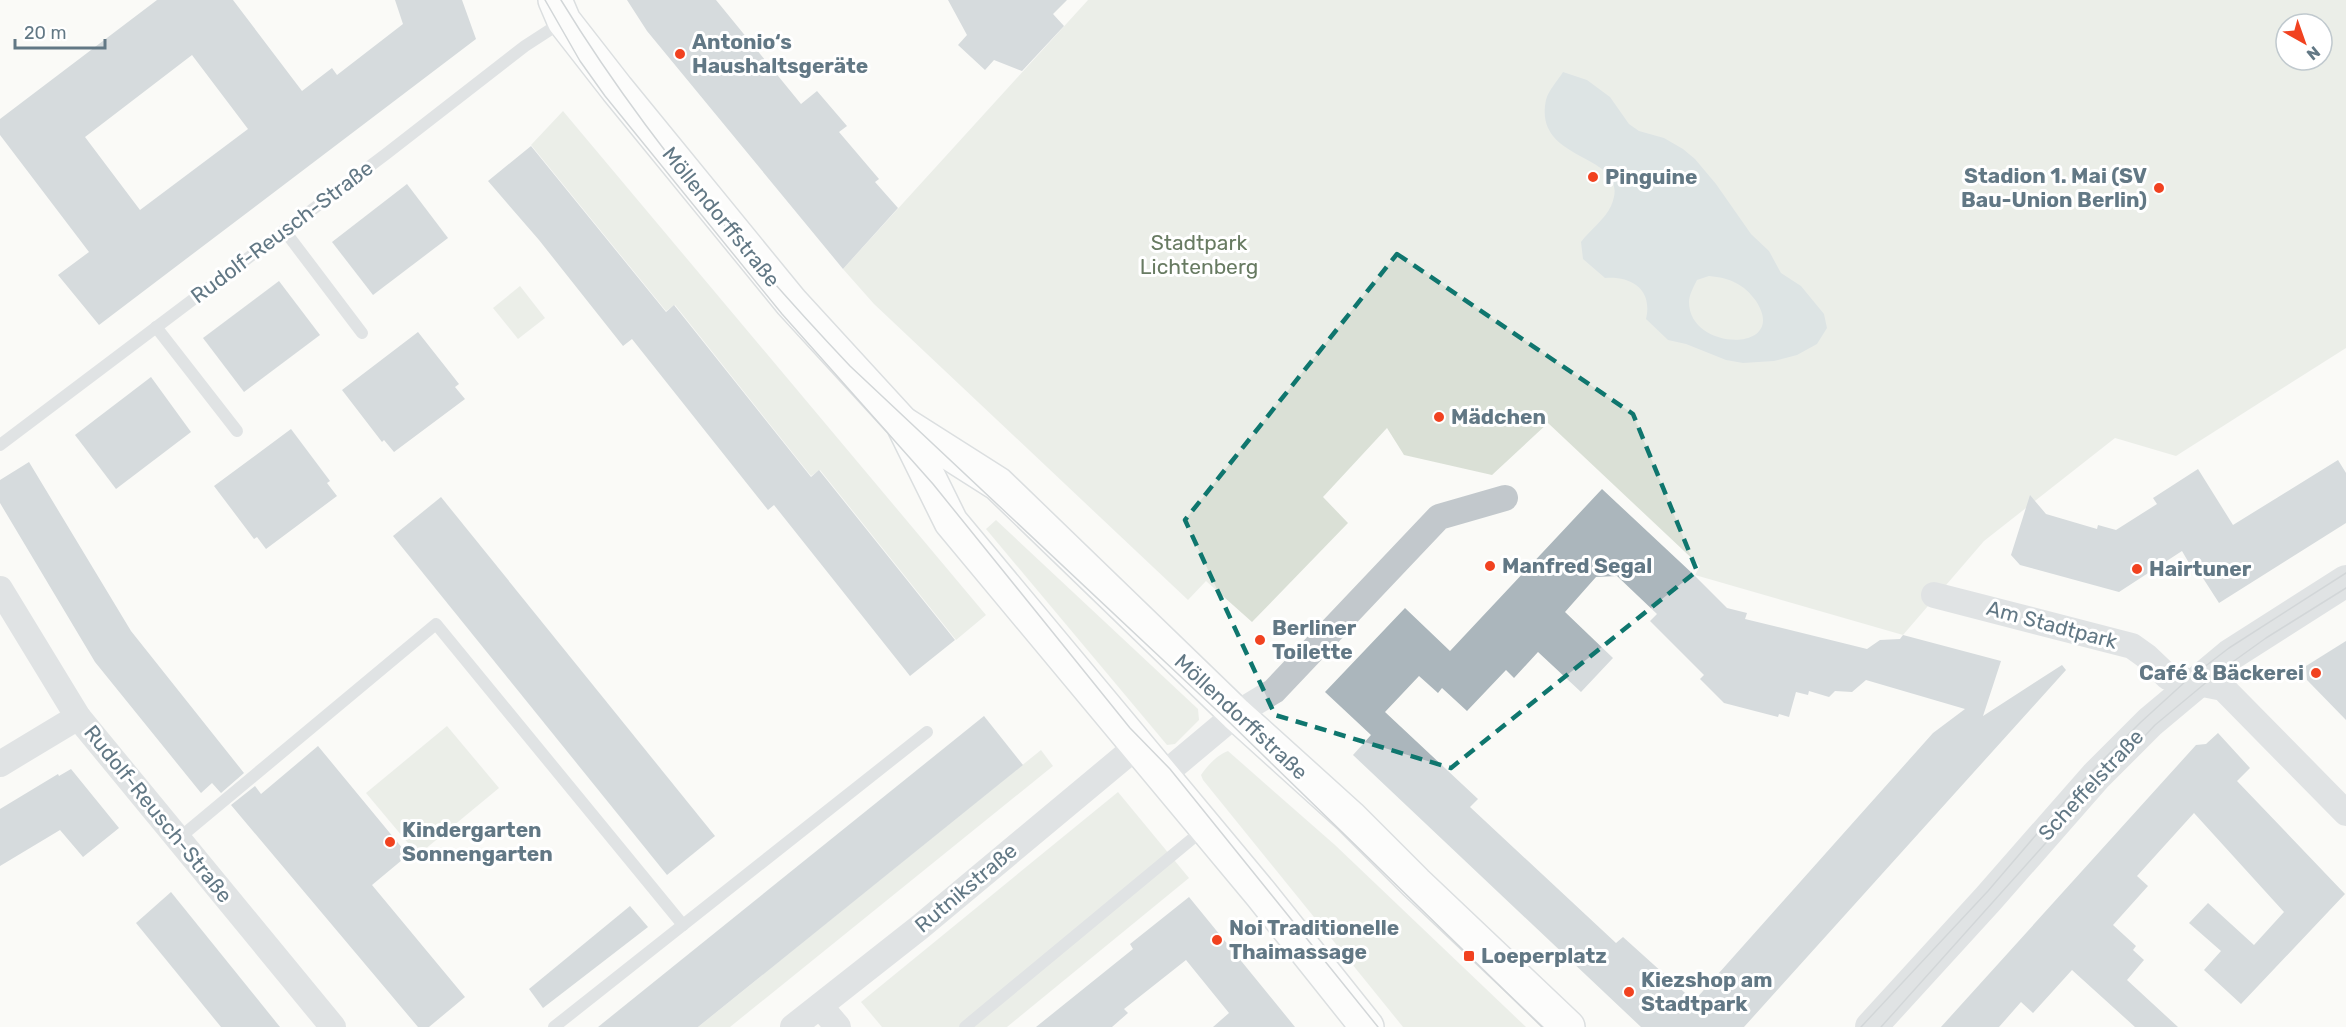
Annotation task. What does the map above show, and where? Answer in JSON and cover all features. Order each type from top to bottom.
[{"type":"main road","name":"Möllendorffstraße","points":[[560,10],[617,89],[791,302],[902,423],[998,483],[1236,714],[1350,817],[1568,1027]]},
{"type":"main road","name":"Möllendorffstraße","points":[[902,423],[951,522],[1367,1027]]},
{"type":"street","points":[[1162,776],[1236,714],[1274,691],[1439,518],[1505,498]]},
{"type":"street","name":"Scheffelstraße","points":[[1870,1027],[1988,899],[2096,776],[2150,722],[2230,655],[2346,581]]},
{"type":"street","name":"Rudolf-Reusch-Straße","points":[[0,589],[78,717],[333,1027]]},
{"type":"street","name":"Am Stadtpark","points":[[1934,595],[2132,646],[2168,676],[2223,688],[2346,813]]},
{"type":"street","points":[[0,764],[78,717]]},
{"type":"street","name":"Rutnikstraße","points":[[793,1027],[920,927],[1137,746]]},
{"type":"street","points":[[820,1006],[838,1027]]},
{"type":"lane","name":"Rudolf-Reusch-Straße","points":[[0,444],[470,90],[525,46],[560,10]]},
{"type":"lane","points":[[284,230],[362,333]]},
{"type":"lane","points":[[156,327],[237,430]]},
{"type":"lane","points":[[178,839],[436,624],[683,926]]},
{"type":"lane","points":[[554,1027],[927,732]]},
{"type":"lane","points":[[965,1027],[1205,828]]},
{"type":"highlighted area","points":[[1397,254],[1633,414],[1697,571],[1451,768],[1275,715],[1185,520]]},
{"type":"green space","name":"Stadtpark Lichtenberg","points":[[1088,0],[2346,0],[2346,348],[2176,456],[2115,438],[1984,541],[1903,635],[1695,575],[1700,566],[1548,423],[1492,475],[1404,455],[1387,428],[1323,497],[1348,523],[1252,622],[1206,581],[1188,600],[874,304],[843,269]]},
{"type":"green space","points":[[563,111],[986,615],[956,640],[820,470],[811,476],[675,305],[666,311],[531,145]]},
{"type":"green space","points":[[520,286],[545,318],[518,339],[493,308]]},
{"type":"green space","points":[[996,520],[1198,709],[1199,720],[1175,744],[1167,745],[986,529]]},
{"type":"green space","points":[[447,726],[499,788],[418,855],[366,793]]},
{"type":"green space","points":[[1041,750],[1053,766],[730,1027],[698,1027]]},
{"type":"green space","name":"Loeperplatz","points":[[1228,751],[1335,845],[1526,1027],[1403,1027],[1203,780],[1201,775],[1206,768]]},
{"type":"green space","points":[[1118,792],[1189,878],[1007,1027],[882,1027],[861,1002]]},
{"type":"shaded area","points":[[1563,72],[1587,80],[1610,97],[1629,124],[1639,131],[1664,138],[1695,159],[1716,184],[1751,234],[1769,251],[1781,273],[1801,286],[1824,314],[1827,328],[1817,344],[1797,355],[1774,361],[1743,363],[1726,360],[1686,344],[1668,340],[1646,319],[1646,300],[1638,286],[1623,279],[1605,278],[1583,259],[1581,242],[1609,211],[1615,188],[1609,176],[1554,137],[1546,121],[1547,97]],"holes":[[[1709,276],[1741,286],[1756,301],[1763,318],[1760,330],[1750,337],[1735,340],[1719,337],[1704,330],[1693,318],[1689,299],[1697,280]]]},
{"type":"building","points":[[157,0],[233,0],[302,91],[332,68],[337,75],[403,24],[395,0],[462,0],[476,39],[99,325],[58,275],[89,252],[0,135],[0,119]],"holes":[[[192,55],[248,129],[140,210],[85,137]]]},
{"type":"building","points":[[627,0],[716,0],[801,104],[817,91],[847,126],[839,132],[879,179],[875,182],[898,208],[843,269],[647,31]]},
{"type":"building","points":[[948,0],[1067,0],[1053,14],[1064,26],[1022,71],[994,60],[985,70],[958,45],[967,35]]},
{"type":"building","points":[[531,146],[666,312],[674,305],[811,477],[819,470],[955,640],[910,676],[774,505],[768,510],[632,339],[623,346],[539,240],[488,181]]},
{"type":"building","points":[[407,184],[448,238],[373,295],[332,242]]},
{"type":"building","points":[[279,281],[320,335],[244,392],[203,338]]},
{"type":"building","points":[[418,332],[459,384],[455,387],[465,399],[394,452],[384,440],[382,442],[342,390]]},
{"type":"building","points":[[151,377],[191,432],[116,489],[75,435]]},
{"type":"building","points":[[291,429],[330,481],[327,483],[337,496],[266,549],[257,537],[254,539],[214,486]]},
{"type":"building","points":[[2338,460],[2346,473],[2346,523],[2219,603],[2192,561],[2189,563],[2182,551],[2119,592],[2020,565],[2011,555],[2030,495],[2046,514],[2097,529],[2098,525],[2116,530],[2157,504],[2153,498],[2198,469],[2233,525]]},
{"type":"building","points":[[29,462],[131,631],[244,773],[221,793],[212,783],[201,793],[95,662],[0,503],[0,480]]},
{"type":"building","points":[[1602,489],[1727,608],[1747,613],[1745,619],[1867,649],[1880,640],[1900,639],[1903,635],[2001,661],[1983,716],[2062,665],[2066,670],[1744,1027],[1641,1027],[1353,755],[1371,735],[1325,692],[1405,608],[1450,651]],"holes":[[[1617,576],[1657,614],[1650,621],[1704,675],[1700,679],[1724,703],[1778,717],[1779,714],[1789,717],[1796,692],[1808,695],[1809,691],[1829,697],[1835,691],[1852,692],[1866,680],[1965,709],[1933,733],[1694,1001],[1623,937],[1616,943],[1470,807],[1478,799],[1385,712],[1419,676],[1438,693],[1442,688],[1467,711],[1506,670],[1514,678],[1538,652],[1581,692],[1613,658],[1565,612],[1596,577]]]},
{"type":"building","points":[[441,497],[715,836],[667,875],[393,536]]},
{"type":"building","points":[[2346,641],[2346,720],[2307,680],[2306,666]]},
{"type":"building","points":[[984,716],[1023,765],[698,1027],[598,1027]]},
{"type":"building","points":[[2218,733],[2250,768],[2237,781],[2345,894],[2241,1004],[2204,970],[2221,951],[2189,923],[2208,903],[2254,945],[2284,912],[2194,813],[2137,876],[2148,886],[2113,925],[2136,946],[2133,950],[2144,960],[2127,980],[2178,1027],[2135,1027],[2072,970],[2033,1013],[2021,1002],[1999,1027],[1941,1027],[2196,745],[2206,744]]},
{"type":"building","points":[[318,746],[408,855],[372,885],[465,997],[429,1027],[418,1027],[231,805],[255,786],[261,794]]},
{"type":"building","points":[[71,769],[119,828],[83,857],[60,830],[0,866],[0,809],[58,774],[59,776]]},
{"type":"building","points":[[171,892],[280,1027],[221,1027],[136,923]]},
{"type":"building","points":[[1189,897],[1295,1027],[1213,1027],[1229,1013],[1186,960],[1124,1009],[1128,1013],[1112,1027],[1036,1027],[1133,949],[1130,944]]},
{"type":"building","points":[[630,906],[648,927],[543,1008],[529,989]]},
{"type":"tram line","points":[[545,0],[580,61],[605,96],[782,314],[933,484],[1130,728],[1170,769],[1378,1027]]},
{"type":"tram line","points":[[561,0],[625,97],[696,190],[772,280],[850,366],[1228,721],[1542,1027]]},
{"type":"tram line","points":[[1861,1027],[1988,891],[2083,780],[2141,722],[2186,681],[2229,648],[2346,573]]},
{"type":"tram line","points":[[1881,1027],[2078,807],[2155,725],[2220,671],[2266,638],[2346,588]]},
{"type":"place","name":"Antonio‘s Haushaltsgeräte","points":[[680,54]]},
{"type":"place","name":"Pinguine","points":[[1593,177]]},
{"type":"place","name":"Stadion 1. Mai (SV Bau-Union Berlin)","points":[[2159,188]]},
{"type":"place","name":"Mädchen","points":[[1439,417]]},
{"type":"place","name":"Manfred Segal","points":[[1490,566]]},
{"type":"place","name":"Hairtuner","points":[[2137,569]]},
{"type":"place","name":"Berliner Toilette","points":[[1260,640]]},
{"type":"place","name":"Café & Bäckerei","points":[[2316,673]]},
{"type":"place","name":"Kindergarten Sonnengarten","points":[[390,842]]},
{"type":"place","name":"Noi Traditionelle Thaimassage","points":[[1217,940]]},
{"type":"place","name":"Loeperplatz","points":[[1469,956]]},
{"type":"place","name":"Kiezshop am Stadtpark","points":[[1629,992]]}]
